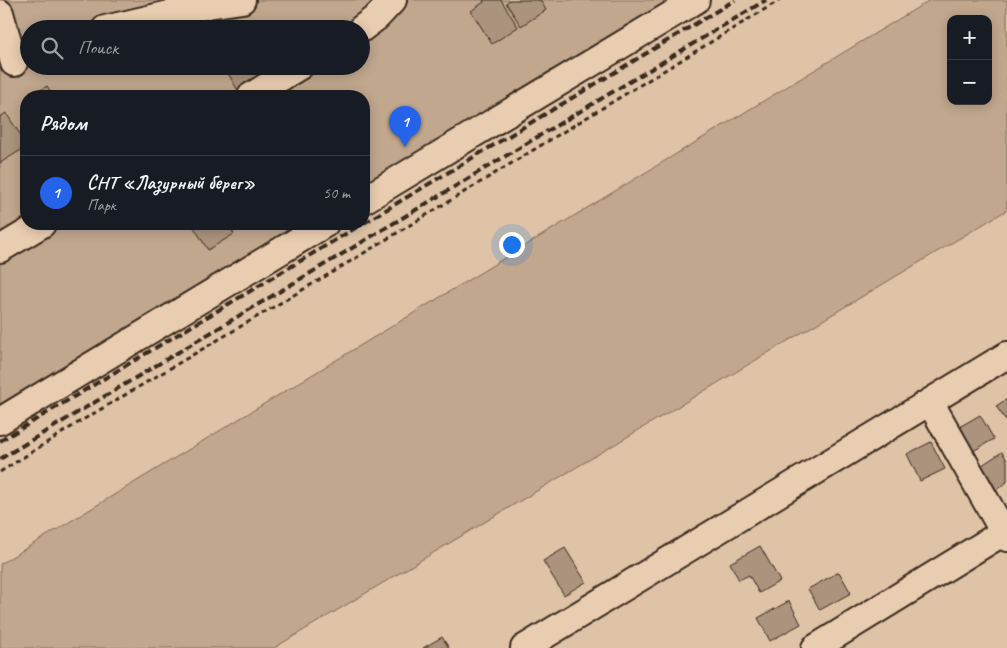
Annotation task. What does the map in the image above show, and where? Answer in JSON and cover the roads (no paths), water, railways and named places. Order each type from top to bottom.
[{"type":"street","points":[[144,20],[208,5],[242,0]]},
{"type":"street","points":[[370,22],[393,0]]},
{"type":"street","points":[[370,196],[696,0]]},
{"type":"street","points":[[0,13],[14,63]]},
{"type":"street","points":[[261,90],[285,75]]},
{"type":"street","points":[[0,250],[32,230]]},
{"type":"street","points":[[0,421],[315,230]]},
{"type":"street","points":[[524,648],[1007,355]]},
{"type":"street","points":[[816,648],[1006,533],[930,402]]},
{"type":"railway","points":[[370,219],[735,0]]},
{"type":"railway","points":[[0,459],[766,0]]},
{"type":"railway","points":[[0,441],[352,230]]},
{"type":"place","name":"СНТ «Лазурный берег»","points":[[405,147]]}]
